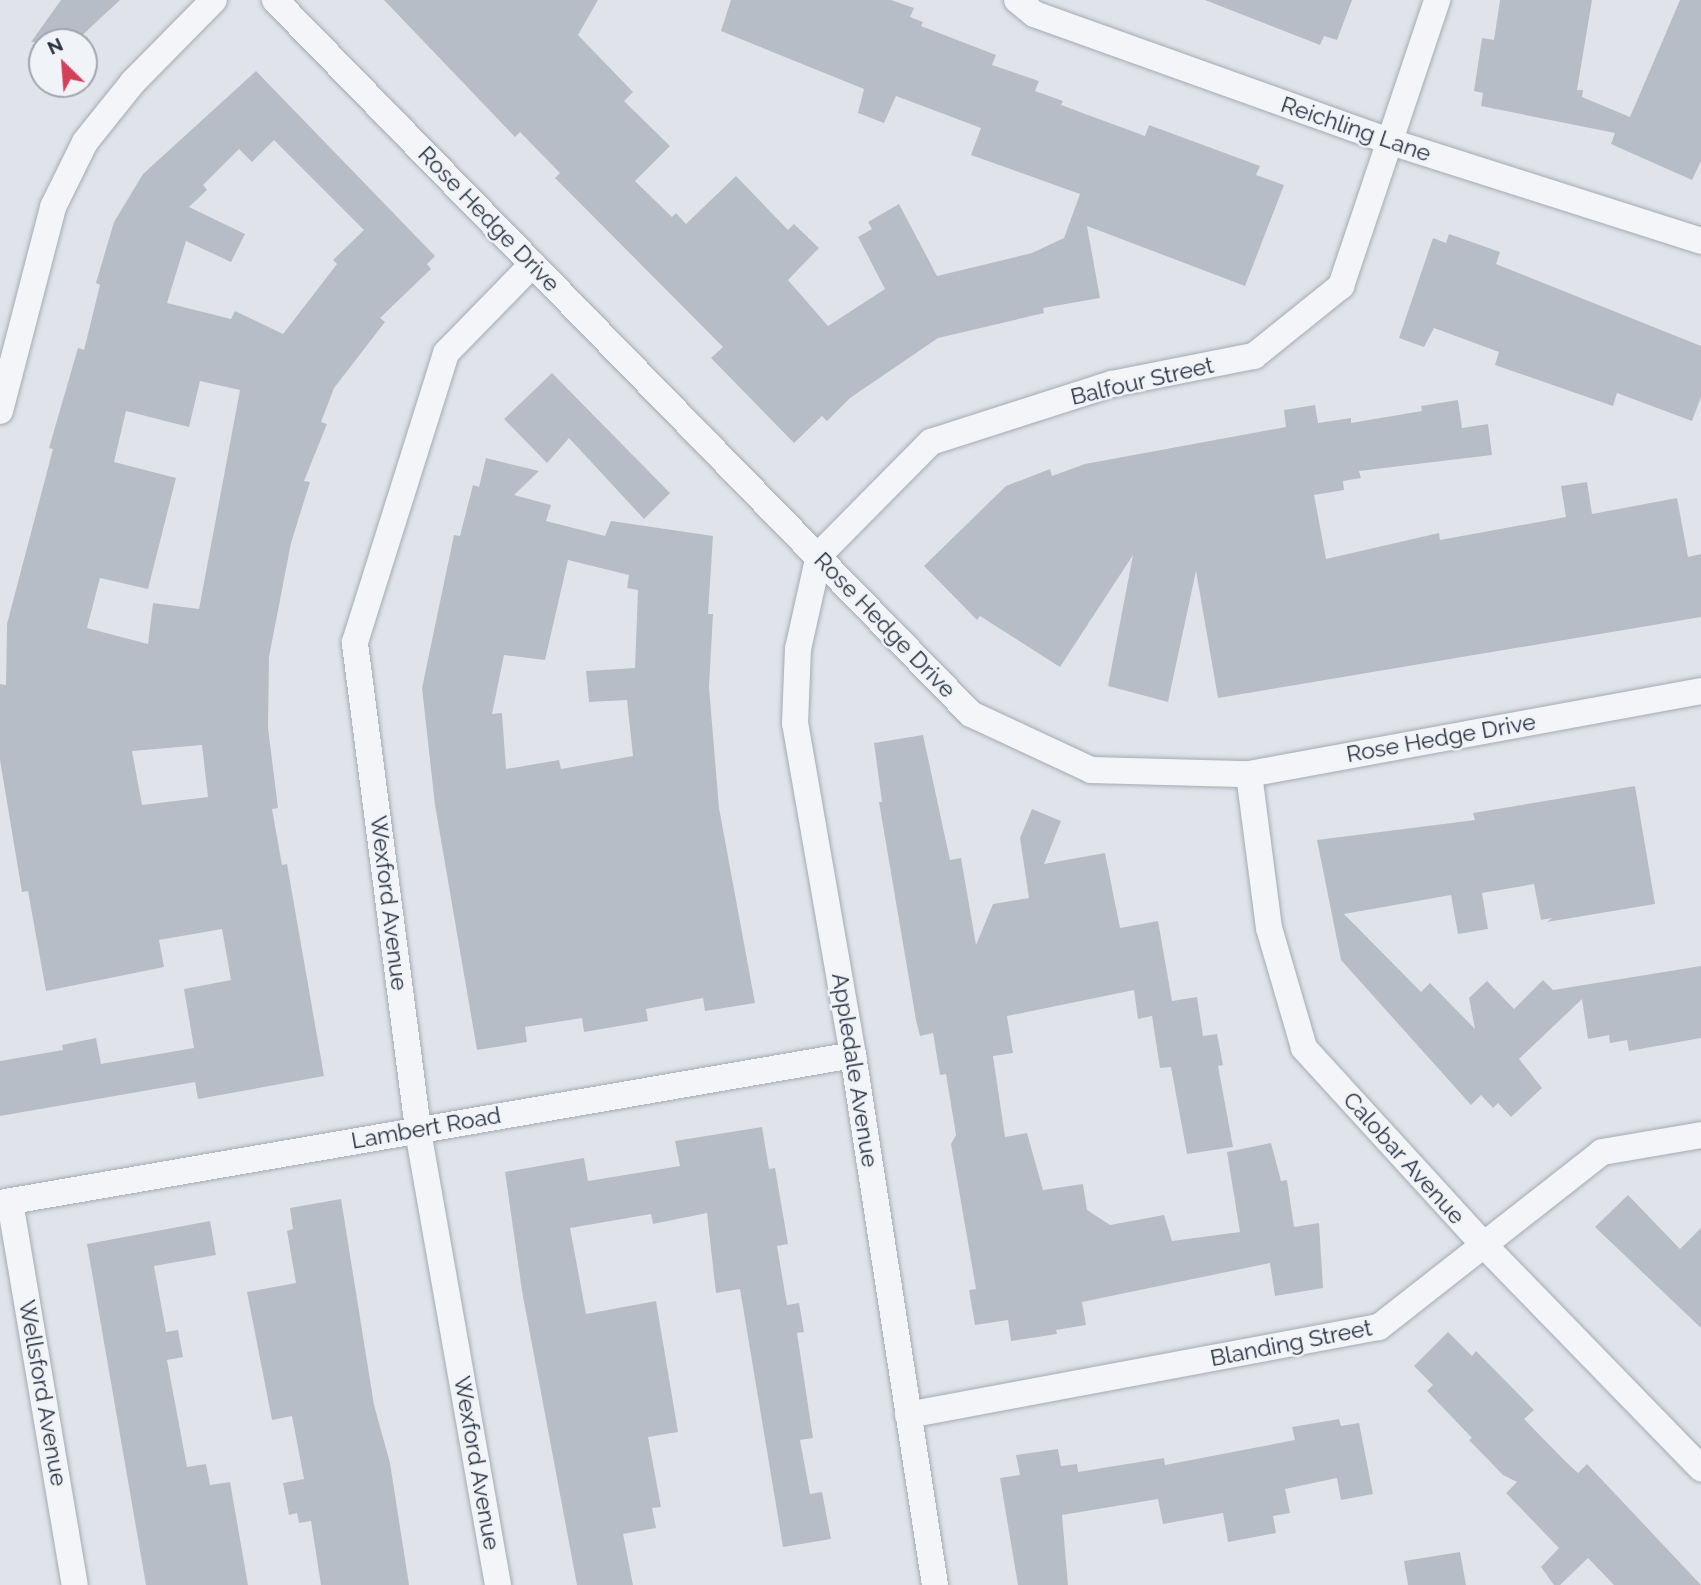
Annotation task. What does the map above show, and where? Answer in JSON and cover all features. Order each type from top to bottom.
[{"type":"street","points":[[0,411],[53,207],[85,142],[132,82],[214,0]]},
{"type":"street","name":"Rose Hedge Drive","points":[[275,0],[819,555],[971,714],[1091,770],[1249,774],[1701,691]]},
{"type":"street","name":"Reichling Lane","points":[[1017,0],[1034,14],[1388,141],[1701,242]]},
{"type":"street","name":"Balfour Street","points":[[819,555],[930,442],[1112,384],[1254,356],[1341,286],[1437,0]]},
{"type":"street","name":"Wexford Avenue","points":[[498,1585],[418,1129],[355,642],[446,353],[533,264]]},
{"type":"street","name":"Appledale Avenue","points":[[819,555],[798,649],[795,723],[853,1055],[935,1585]]},
{"type":"street","name":"Calobar Avenue","points":[[1249,774],[1269,928],[1304,1048],[1483,1244],[1701,1468]]},
{"type":"street","name":"Lambert Road","points":[[5,1202],[853,1055]]},
{"type":"street","name":"Blanding Street","points":[[908,1415],[1379,1328],[1602,1152],[1701,1135]]},
{"type":"street","name":"Wellsford Avenue","points":[[5,1202],[75,1585]]},
{"type":"building","points":[[61,0],[120,0],[90,28],[41,28]]},
{"type":"building","points":[[384,0],[598,0],[578,35],[633,92],[624,101],[670,146],[635,181],[672,217],[676,213],[686,224],[736,176],[788,230],[794,224],[819,248],[788,280],[828,326],[885,289],[858,237],[872,229],[868,222],[899,204],[937,276],[1032,253],[1064,238],[1080,194],[971,155],[981,128],[896,96],[884,123],[858,113],[864,89],[721,31],[731,0],[891,0],[914,8],[910,17],[923,22],[921,26],[996,55],[992,65],[1039,81],[1035,91],[1063,101],[1061,105],[1145,136],[1149,125],[1260,166],[1256,175],[1284,185],[1245,286],[1087,226],[1100,298],[1043,308],[1044,313],[938,338],[850,398],[827,421],[822,416],[794,443],[711,358],[723,347],[555,178],[560,173],[520,132],[515,137]]},
{"type":"building","points":[[1205,0],[1352,0],[1337,40],[1324,36],[1320,45]]},
{"type":"building","points":[[1500,0],[1592,0],[1577,90],[1583,90],[1582,97],[1630,117],[1680,0],[1701,0],[1701,161],[1692,180],[1611,144],[1615,133],[1481,106],[1483,93],[1474,91],[1482,38],[1494,40]]},
{"type":"building","points":[[256,71],[435,256],[427,264],[431,269],[380,318],[385,322],[334,388],[321,422],[327,424],[304,481],[310,482],[291,543],[269,657],[268,728],[278,808],[272,809],[282,865],[287,864],[324,1076],[198,1099],[195,1082],[0,1116],[0,1061],[63,1050],[62,1045],[96,1038],[101,1064],[194,1048],[184,989],[231,980],[222,929],[159,940],[164,967],[46,991],[28,891],[22,892],[0,760],[0,684],[6,685],[7,624],[53,449],[49,448],[78,348],[84,350],[100,285],[96,283],[114,222],[143,174]],"holes":[[[274,140],[364,230],[333,260],[337,264],[283,334],[235,311],[231,319],[167,303],[186,241],[231,262],[245,234],[189,207],[207,190],[203,185],[239,149],[252,162]],[[200,381],[240,390],[199,609],[153,603],[148,644],[87,628],[100,578],[148,589],[176,478],[114,462],[126,411],[189,427]],[[202,745],[208,797],[142,805],[132,751]]]},
{"type":"building","points":[[1449,234],[1500,252],[1496,264],[1701,346],[1701,397],[1692,421],[1617,393],[1613,406],[1495,365],[1499,352],[1434,328],[1424,347],[1399,338],[1433,238],[1446,243]]},
{"type":"building","points":[[552,373],[670,493],[644,519],[569,438],[547,463],[504,419]]},
{"type":"building","points":[[1458,400],[1462,428],[1488,424],[1492,455],[1359,471],[1361,478],[1343,481],[1344,490],[1314,495],[1326,559],[1439,533],[1440,540],[1566,517],[1561,486],[1587,482],[1592,514],[1677,498],[1688,557],[1701,554],[1701,617],[1218,698],[1196,571],[1168,702],[1108,686],[1133,555],[1060,667],[980,616],[977,620],[924,566],[1006,486],[1050,469],[1052,476],[1085,464],[1286,427],[1284,410],[1315,405],[1318,423],[1351,418],[1351,423],[1422,411],[1421,406]]},
{"type":"building","points":[[486,458],[539,471],[514,495],[551,505],[546,521],[605,536],[611,521],[713,536],[708,614],[713,614],[709,687],[719,808],[755,1003],[705,1011],[703,998],[646,1009],[648,1021],[584,1032],[582,1018],[525,1027],[527,1042],[477,1050],[435,805],[422,688],[454,535],[460,536],[473,485],[479,487]],"holes":[[[568,560],[629,575],[627,588],[638,590],[635,668],[586,671],[589,702],[627,700],[633,756],[561,769],[559,760],[506,769],[502,713],[492,714],[504,655],[545,660]]]},
{"type":"building","points":[[923,735],[950,860],[961,858],[976,945],[993,904],[1029,898],[1020,838],[1032,809],[1061,821],[1044,864],[1105,853],[1120,928],[1158,921],[1172,1001],[1197,997],[1203,1036],[1217,1034],[1223,1065],[1218,1066],[1233,1147],[1187,1154],[1171,1067],[1160,1068],[1152,1016],[1138,1019],[1134,990],[1007,1016],[1013,1053],[993,1056],[1005,1137],[1027,1133],[1043,1190],[1083,1184],[1087,1210],[1110,1225],[1164,1215],[1172,1241],[1240,1232],[1227,1152],[1271,1143],[1281,1181],[1287,1180],[1294,1227],[1319,1223],[1323,1288],[1275,1296],[1270,1263],[1082,1302],[1086,1325],[1056,1330],[1057,1334],[1011,1341],[1008,1320],[975,1325],[969,1290],[976,1289],[951,1144],[956,1135],[946,1074],[940,1075],[933,1033],[920,1036],[916,1020],[879,802],[882,802],[874,743]]},
{"type":"building","points":[[1635,786],[1655,904],[1547,922],[1552,918],[1541,920],[1534,884],[1482,893],[1488,929],[1458,934],[1451,895],[1344,914],[1421,992],[1430,983],[1475,1029],[1469,998],[1487,981],[1514,1009],[1543,980],[1553,990],[1701,966],[1701,1038],[1629,1051],[1627,1040],[1610,1043],[1609,1035],[1588,1039],[1582,999],[1519,1059],[1542,1088],[1511,1117],[1498,1103],[1493,1108],[1481,1095],[1471,1105],[1341,960],[1317,840],[1475,820],[1473,813]]},
{"type":"building","points":[[762,1127],[769,1169],[775,1168],[788,1244],[777,1246],[787,1305],[799,1303],[804,1332],[797,1333],[813,1438],[800,1440],[810,1494],[822,1492],[831,1539],[783,1547],[740,1289],[716,1293],[707,1213],[653,1224],[651,1214],[570,1228],[586,1314],[656,1301],[678,1432],[648,1437],[661,1507],[652,1508],[656,1528],[623,1534],[633,1585],[577,1585],[522,1291],[505,1172],[584,1158],[588,1181],[680,1166],[675,1141]]},
{"type":"building","points":[[1628,1195],[1680,1249],[1701,1228],[1701,1328],[1595,1227]]},
{"type":"building","points":[[341,1199],[374,1405],[390,1463],[409,1585],[321,1585],[311,1521],[299,1523],[297,1513],[289,1515],[283,1483],[304,1479],[292,1416],[272,1420],[247,1292],[296,1283],[287,1231],[293,1229],[290,1208]]},
{"type":"building","points":[[210,1221],[216,1255],[154,1266],[166,1332],[178,1330],[183,1357],[167,1360],[187,1467],[206,1464],[210,1485],[230,1482],[248,1585],[146,1585],[87,1244]]},
{"type":"building","points":[[1448,1332],[1472,1356],[1476,1351],[1534,1410],[1524,1419],[1565,1461],[1578,1473],[1587,1464],[1701,1585],[1614,1585],[1588,1558],[1560,1585],[1554,1585],[1541,1567],[1559,1548],[1506,1493],[1517,1482],[1503,1475],[1469,1440],[1472,1438],[1427,1391],[1433,1385],[1414,1366]]},
{"type":"building","points":[[1339,1419],[1341,1426],[1359,1423],[1373,1494],[1341,1500],[1337,1478],[1285,1489],[1290,1513],[1273,1516],[1276,1533],[1228,1542],[1223,1513],[1163,1524],[1158,1499],[1062,1515],[1068,1585],[1018,1585],[1000,1478],[1020,1475],[1016,1455],[1058,1449],[1061,1466],[1077,1464],[1078,1472],[1164,1458],[1165,1465],[1295,1440],[1292,1427]]},
{"type":"building","points":[[1460,1552],[1466,1585],[1408,1585],[1404,1561]]}]
